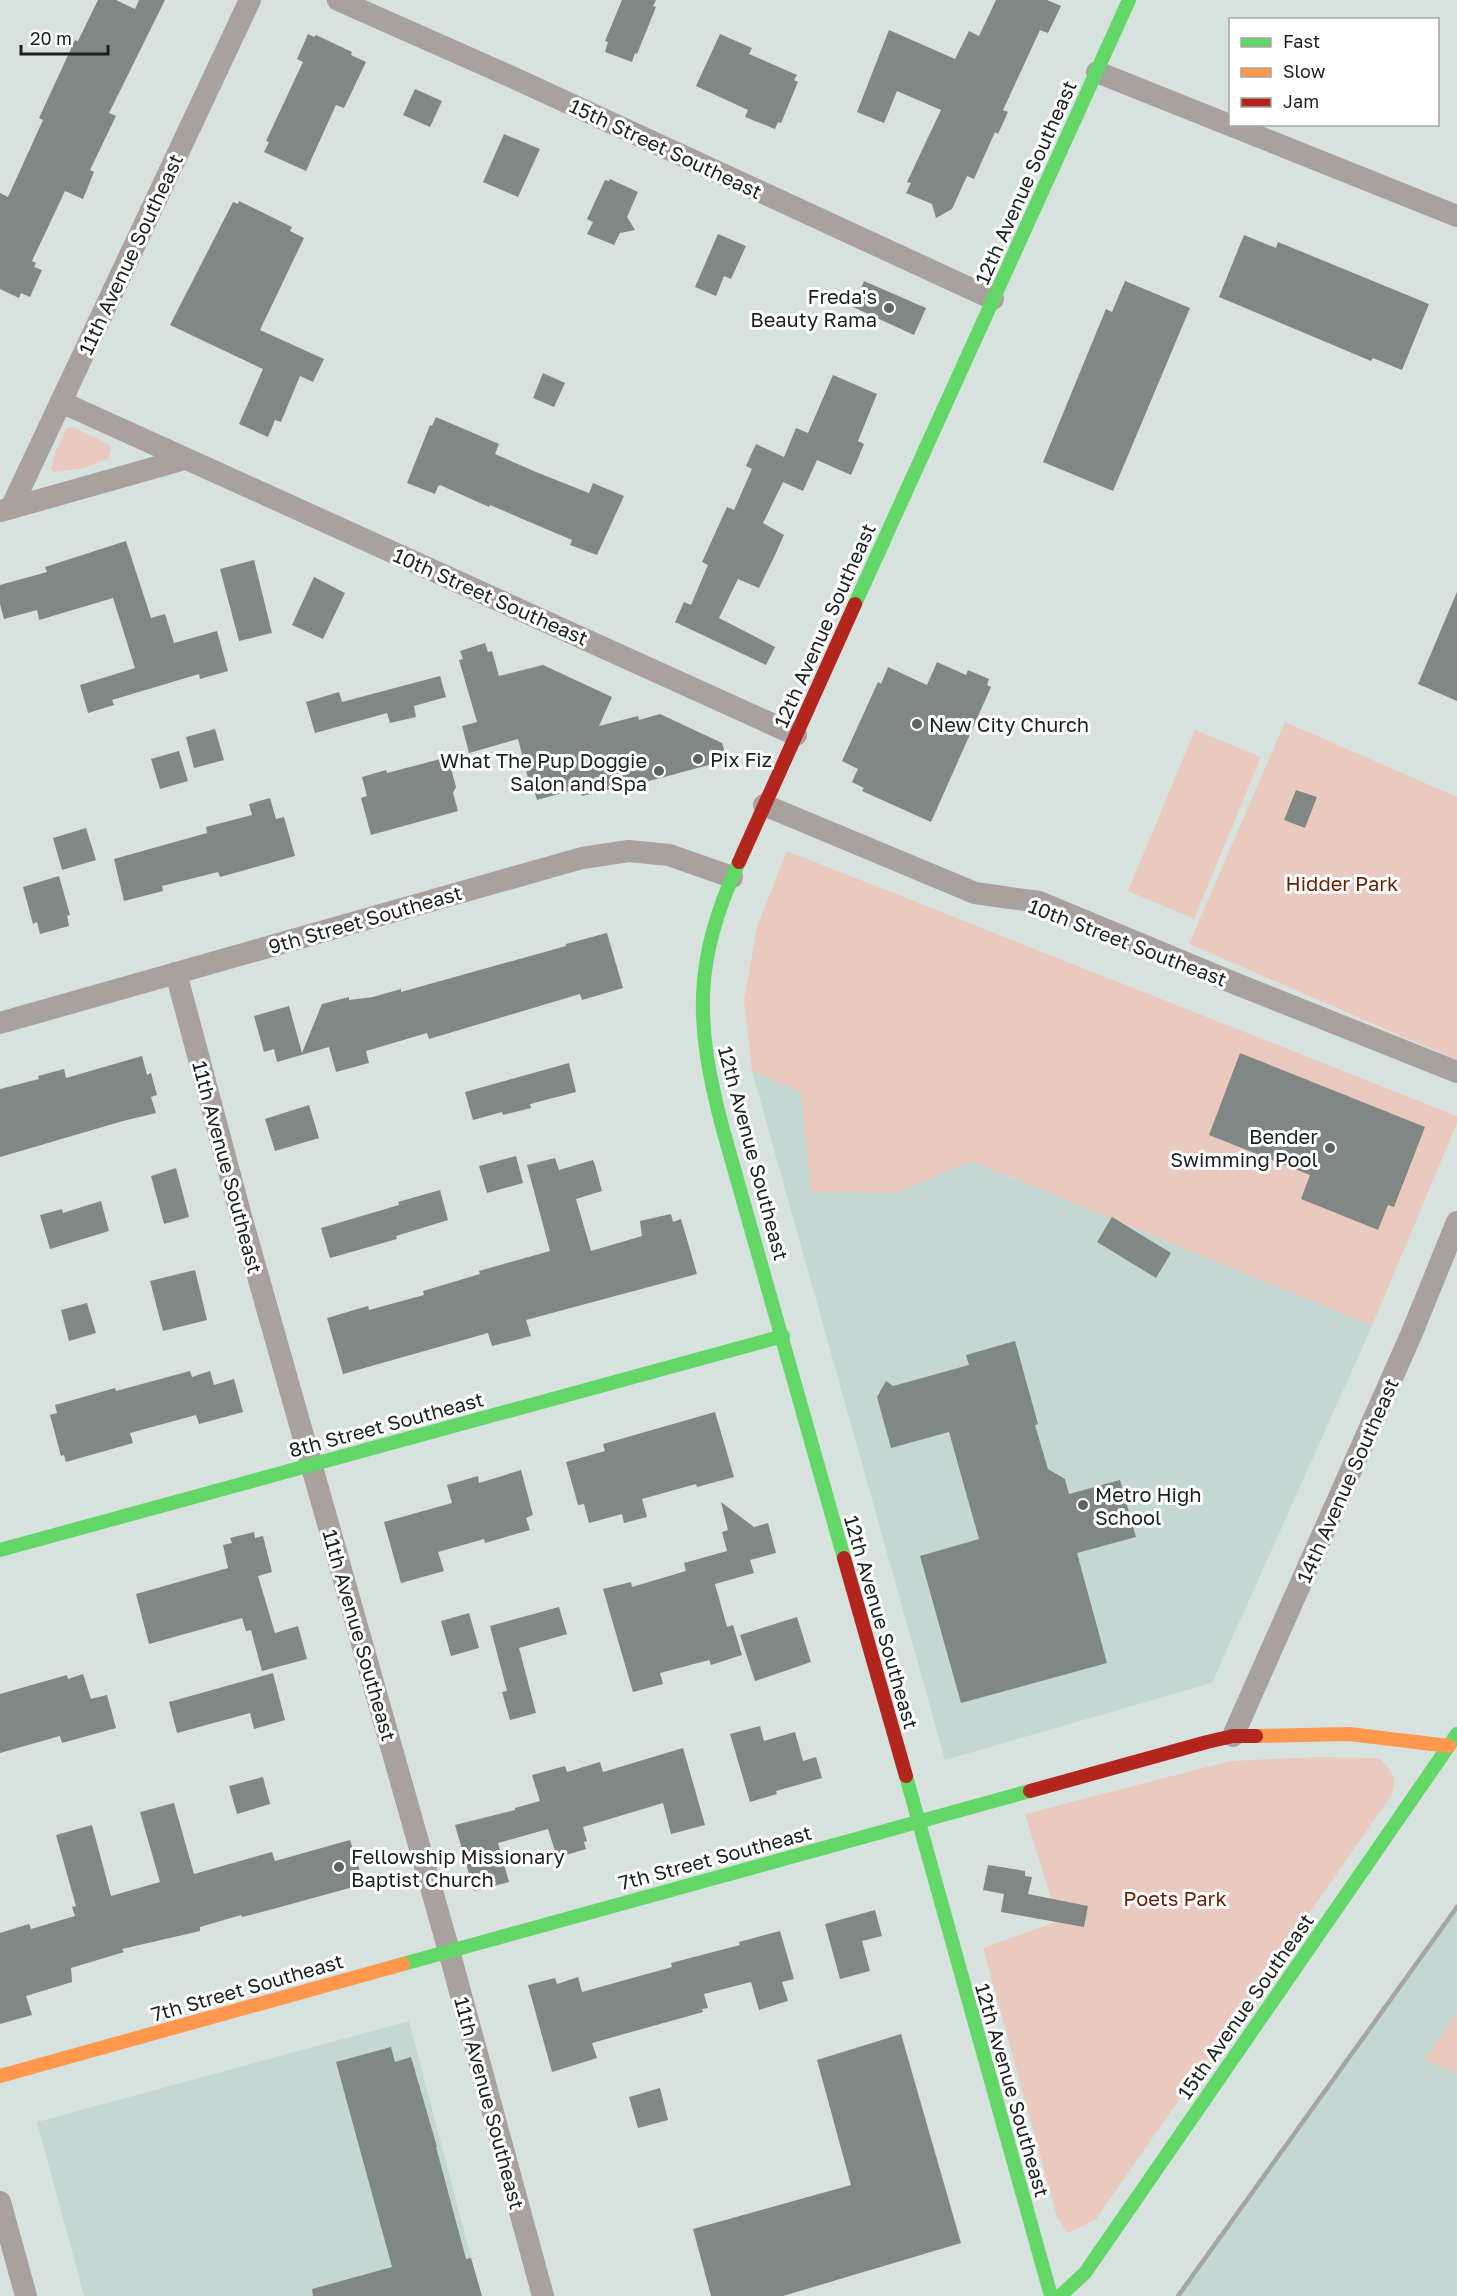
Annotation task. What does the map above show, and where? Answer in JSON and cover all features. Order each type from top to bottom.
[{"type":"main road","name":"12th Avenue Southeast","points":[[1051,2296],[783,1336],[723,1131],[705,1046],[702,1011],[703,975],[708,943],[732,877],[1129,0]]},
{"type":"main road","name":"8th Street Southeast","points":[[0,1550],[783,1336]]},
{"type":"main road","name":"7th Street Southeast","points":[[0,2076],[917,1821],[1233,1736],[1349,1734],[1453,1740]]},
{"type":"main road","name":"15th Avenue Southeast","points":[[1060,2296],[1084,2273],[1453,1740]]},
{"type":"street","name":"11th Avenue Southeast","points":[[6,510],[61,402],[250,0]]},
{"type":"street","name":"15th Street Southeast","points":[[338,0],[525,83],[993,299]]},
{"type":"street","points":[[1096,72],[1229,125]]},
{"type":"street","points":[[1231,126],[1457,216]]},
{"type":"street","name":"10th Street Southeast","points":[[61,402],[796,735]]},
{"type":"street","points":[[6,510],[185,459]]},
{"type":"street","name":"10th Street Southeast","points":[[764,805],[975,892],[1040,902],[1457,1072]]},
{"type":"street","name":"9th Street Southeast","points":[[0,1023],[582,858],[629,851],[669,855],[732,877]]},
{"type":"street","name":"11th Avenue Southeast","points":[[176,973],[242,1220],[449,1951],[543,2296]]},
{"type":"street","name":"14th Avenue Southeast","points":[[1233,1736],[1406,1346],[1457,1222]]},
{"type":"street","points":[[0,2202],[26,2296]]},
{"type":"shaded area","name":"Metro High School","points":[[752,1071],[1372,1326],[1212,1683],[945,1760]]},
{"type":"shaded area","points":[[1457,1909],[1457,2296],[1179,2296]]},
{"type":"shaded area","points":[[409,2021],[481,2296],[84,2296],[37,2122]]},
{"type":"green space","points":[[73,427],[110,445],[111,451],[108,459],[84,468],[55,472],[51,470],[54,455],[67,428]]},
{"type":"green space","name":"Hidder Park","points":[[1285,722],[1457,797],[1457,1060],[1189,944]]},
{"type":"green space","points":[[1195,730],[1261,757],[1194,919],[1128,891]]},
{"type":"green space","points":[[787,851],[1457,1116],[1457,1123],[1372,1326],[971,1161],[897,1193],[811,1192],[801,1092],[752,1071],[744,1000],[757,927]]},
{"type":"green space","name":"Poets Park","points":[[1316,1757],[1379,1758],[1393,1775],[1394,1784],[1391,1796],[1096,2219],[1068,2233],[1057,2217],[983,1948],[1058,1921],[1025,1814],[1230,1761]]},
{"type":"green space","points":[[1457,2013],[1457,2074],[1424,2060]]},
{"type":"building","points":[[98,0],[116,0],[135,9],[139,0],[165,0],[109,113],[116,116],[90,170],[94,172],[83,199],[65,191],[32,261],[36,263],[34,267],[42,270],[30,297],[21,293],[19,298],[0,289],[0,193],[8,197],[43,120],[39,118],[75,40],[78,41]]},
{"type":"building","points":[[622,0],[656,0],[653,6],[656,7],[632,62],[605,52],[608,42],[605,41]]},
{"type":"building","points":[[996,0],[1047,0],[1061,6],[1048,33],[1040,30],[1003,110],[1008,112],[998,134],[995,132],[974,179],[967,176],[952,209],[936,218],[932,204],[906,193],[911,183],[907,182],[941,110],[897,91],[884,123],[857,112],[889,30],[955,59],[969,31],[979,36]]},
{"type":"building","points":[[308,34],[314,37],[316,35],[352,52],[351,55],[366,62],[344,108],[336,105],[306,171],[264,152],[269,142],[266,141],[303,62],[297,59]]},
{"type":"building","points":[[720,34],[752,48],[749,54],[797,75],[794,80],[798,82],[781,123],[778,122],[775,129],[745,117],[748,110],[696,86]]},
{"type":"building","points":[[415,89],[442,101],[430,127],[403,115]]},
{"type":"building","points":[[504,134],[540,149],[518,197],[483,182]]},
{"type":"building","points":[[610,179],[638,192],[627,217],[635,230],[620,233],[614,245],[587,234],[593,222],[587,219],[605,180]]},
{"type":"building","points":[[239,201],[292,227],[290,231],[304,238],[260,330],[324,359],[313,382],[300,376],[281,422],[275,420],[268,437],[239,424],[263,369],[170,325],[233,202],[238,204]]},
{"type":"building","points":[[718,234],[746,246],[731,279],[724,276],[716,296],[695,287]]},
{"type":"building","points":[[1244,235],[1276,248],[1278,242],[1429,304],[1402,370],[1373,358],[1371,361],[1219,297]]},
{"type":"building","name":"Freda's Beauty Rama","points":[[864,281],[926,308],[914,335],[853,307]]},
{"type":"building","points":[[1125,281],[1190,308],[1113,491],[1043,462],[1106,309],[1112,312]]},
{"type":"building","points":[[543,373],[565,383],[554,407],[533,398]]},
{"type":"building","points":[[833,375],[877,394],[858,441],[864,444],[851,475],[817,460],[803,491],[783,482],[763,523],[784,535],[775,555],[759,588],[738,579],[719,618],[775,647],[766,665],[675,622],[684,602],[691,605],[708,565],[702,562],[727,507],[734,510],[752,469],[746,466],[756,444],[784,457],[796,428],[808,433]]},
{"type":"building","points":[[436,417],[499,444],[495,454],[536,472],[589,493],[593,483],[624,496],[597,555],[570,545],[572,540],[440,485],[435,494],[407,483],[430,425],[432,426]]},
{"type":"building","points":[[126,541],[151,618],[165,614],[174,643],[217,631],[228,671],[200,679],[199,674],[112,700],[114,705],[88,713],[80,685],[135,668],[113,598],[39,620],[37,610],[4,619],[0,604],[0,585],[47,572],[45,567]]},
{"type":"building","points":[[254,560],[272,633],[239,641],[220,569]]},
{"type":"building","points":[[314,577],[345,593],[323,639],[292,625]]},
{"type":"building","points":[[1457,592],[1457,701],[1418,684]]},
{"type":"building","points":[[485,643],[488,652],[492,651],[499,676],[543,665],[612,697],[599,726],[638,716],[639,720],[660,714],[722,743],[727,760],[631,786],[631,784],[582,796],[580,788],[537,800],[534,790],[531,790],[518,739],[469,753],[462,726],[477,722],[459,660],[463,659],[460,651]]},
{"type":"building","name":"New City Church","points":[[937,662],[966,675],[968,670],[989,679],[987,685],[991,687],[931,822],[862,791],[864,788],[852,782],[858,769],[842,761],[878,682],[881,684],[888,667],[927,685]]},
{"type":"building","points":[[440,676],[446,697],[414,706],[416,717],[390,723],[387,713],[315,733],[306,702],[339,692],[342,702]]},
{"type":"building","points":[[215,729],[224,760],[194,768],[186,737]]},
{"type":"building","points":[[179,751],[188,781],[160,789],[151,759]]},
{"type":"building","points":[[448,757],[456,787],[453,793],[458,811],[371,835],[361,798],[367,796],[362,777]]},
{"type":"building","points":[[1296,790],[1317,797],[1305,828],[1284,820]]},
{"type":"building","points":[[270,798],[276,819],[284,817],[295,856],[220,877],[218,872],[162,886],[163,891],[124,901],[114,859],[207,833],[206,827],[252,815],[249,804]]},
{"type":"building","points":[[86,828],[96,860],[62,870],[53,838]]},
{"type":"building","points":[[59,876],[70,915],[67,916],[69,926],[40,934],[37,922],[33,924],[23,887]]},
{"type":"building","points":[[607,933],[623,988],[582,1000],[580,994],[429,1039],[427,1033],[366,1051],[369,1063],[336,1072],[329,1047],[277,1062],[274,1049],[264,1052],[254,1016],[289,1006],[302,1053],[322,1004],[349,997],[349,1000],[373,997],[401,989],[401,992]]},
{"type":"building","name":"Bender Swimming Pool","points":[[1240,1053],[1425,1127],[1394,1207],[1388,1205],[1378,1230],[1301,1199],[1310,1175],[1209,1135]]},
{"type":"building","points":[[142,1056],[147,1075],[151,1073],[157,1095],[151,1097],[156,1113],[0,1157],[0,1089],[39,1079],[38,1076],[64,1069],[66,1078]]},
{"type":"building","points":[[569,1063],[576,1092],[530,1104],[531,1108],[503,1115],[502,1112],[473,1120],[465,1092]]},
{"type":"building","points":[[309,1105],[319,1138],[275,1151],[265,1119]]},
{"type":"building","points":[[516,1156],[523,1183],[487,1193],[479,1166]]},
{"type":"building","points":[[555,1158],[559,1170],[593,1160],[595,1165],[602,1191],[576,1199],[591,1251],[642,1236],[640,1221],[671,1214],[673,1222],[681,1219],[697,1274],[526,1320],[531,1336],[492,1346],[488,1333],[343,1374],[327,1318],[368,1306],[369,1310],[424,1295],[423,1291],[480,1274],[479,1271],[550,1251],[527,1165]]},
{"type":"building","points":[[176,1168],[189,1217],[164,1224],[151,1176]]},
{"type":"building","points":[[440,1190],[448,1220],[396,1236],[397,1239],[330,1258],[321,1228],[399,1205],[398,1202]]},
{"type":"building","points":[[101,1201],[109,1231],[50,1249],[40,1215],[62,1209],[63,1213]]},
{"type":"building","points":[[1112,1217],[1171,1253],[1156,1278],[1097,1242]]},
{"type":"building","points":[[195,1270],[207,1320],[163,1331],[150,1281]]},
{"type":"building","points":[[87,1303],[96,1333],[69,1341],[61,1310]]},
{"type":"building","points":[[1015,1341],[1048,1469],[1065,1479],[1069,1494],[1120,1480],[1136,1537],[1077,1553],[1107,1663],[961,1703],[920,1556],[979,1539],[949,1432],[891,1448],[877,1397],[886,1381],[893,1386],[969,1365],[966,1355]]},
{"type":"building","points":[[190,1371],[192,1377],[210,1371],[214,1385],[234,1379],[243,1412],[199,1424],[196,1415],[130,1433],[133,1443],[66,1462],[64,1455],[61,1456],[50,1415],[57,1413],[55,1405],[115,1388],[116,1391]]},
{"type":"building","points":[[715,1412],[734,1477],[697,1487],[696,1484],[642,1499],[647,1517],[624,1523],[622,1514],[589,1523],[584,1504],[578,1505],[566,1462],[605,1451],[603,1444]]},
{"type":"building","points":[[521,1470],[533,1515],[526,1518],[530,1530],[485,1543],[484,1539],[438,1552],[444,1571],[401,1583],[384,1522],[452,1503],[447,1485],[478,1476],[479,1483]]},
{"type":"building","points":[[721,1502],[754,1527],[768,1523],[776,1553],[750,1560],[754,1573],[715,1584],[727,1627],[733,1625],[742,1655],[711,1665],[709,1660],[660,1673],[663,1684],[633,1692],[603,1589],[631,1582],[632,1587],[686,1571],[684,1563],[727,1551],[722,1532],[728,1530]]},
{"type":"building","points":[[254,1532],[255,1538],[263,1536],[272,1572],[258,1576],[275,1633],[298,1626],[307,1659],[262,1671],[251,1630],[246,1631],[242,1618],[149,1644],[136,1594],[228,1568],[223,1545],[232,1543],[230,1538]]},
{"type":"building","points":[[559,1607],[567,1634],[519,1648],[536,1713],[510,1720],[502,1692],[507,1691],[490,1626]]},
{"type":"building","points":[[469,1613],[479,1648],[451,1656],[441,1621]]},
{"type":"building","points":[[797,1617],[811,1662],[755,1681],[740,1635]]},
{"type":"building","points":[[273,1673],[285,1720],[254,1729],[250,1713],[177,1733],[169,1702]]},
{"type":"building","points":[[83,1674],[91,1699],[107,1695],[116,1728],[62,1743],[60,1736],[0,1753],[0,1694],[67,1675],[68,1679]]},
{"type":"building","points":[[760,1726],[764,1741],[795,1732],[803,1761],[816,1757],[822,1778],[776,1791],[777,1794],[750,1802],[730,1734]]},
{"type":"building","points":[[683,1748],[705,1825],[671,1834],[663,1803],[583,1827],[587,1841],[584,1842],[586,1849],[559,1857],[548,1829],[498,1843],[509,1882],[474,1891],[455,1825],[515,1810],[515,1808],[540,1801],[532,1775],[565,1766],[567,1772],[600,1762],[603,1772]]},
{"type":"building","points":[[263,1777],[270,1804],[237,1814],[229,1786]]},
{"type":"building","points":[[174,1803],[194,1874],[272,1852],[275,1861],[350,1840],[364,1884],[242,1917],[241,1915],[200,1927],[200,1931],[122,1949],[124,1952],[71,1968],[72,1982],[26,1996],[32,2015],[0,2024],[0,1933],[29,1924],[31,1929],[75,1916],[72,1907],[76,1906],[56,1835],[92,1825],[111,1896],[160,1882],[140,1812]]},
{"type":"building","points":[[988,1865],[1025,1871],[1025,1876],[1032,1877],[1028,1894],[1088,1906],[1084,1927],[1001,1912],[1004,1894],[983,1890]]},
{"type":"building","points":[[875,1910],[882,1936],[862,1941],[870,1971],[840,1979],[825,1924]]},
{"type":"building","points":[[780,1931],[794,1979],[782,1982],[788,2001],[759,2010],[751,1982],[704,1994],[708,2008],[702,2009],[703,2012],[592,2043],[597,2058],[552,2072],[528,1985],[555,1978],[557,1984],[578,1977],[582,1992],[672,1967],[671,1963],[740,1945],[739,1942]]},
{"type":"building","points":[[901,2034],[961,2243],[783,2296],[711,2296],[693,2229],[851,2185],[817,2060]]},
{"type":"building","points":[[391,2047],[395,2062],[411,2057],[466,2259],[471,2258],[482,2296],[313,2296],[312,2289],[392,2267],[336,2062]]},
{"type":"building","points":[[660,2088],[668,2120],[638,2128],[629,2097]]},
{"type":"railway","points":[[1178,2296],[1457,1907]]},
{"type":"traffic: fast","points":[[855,604],[1129,0]]},
{"type":"traffic: fast","points":[[739,862],[713,931],[706,962],[703,1023],[707,1055],[722,1126],[844,1558]]},
{"type":"traffic: fast","points":[[0,1550],[783,1336]]},
{"type":"traffic: fast","points":[[1060,2296],[1085,2273],[1457,1734]]},
{"type":"traffic: fast","points":[[906,1776],[1051,2296]]},
{"type":"traffic: fast","points":[[403,1964],[1030,1791]]},
{"type":"traffic: slow","points":[[1256,1736],[1349,1734],[1449,1746]]},
{"type":"traffic: slow","points":[[0,2076],[403,1964]]},
{"type":"traffic: jam","points":[[739,862],[855,604]]},
{"type":"traffic: jam","points":[[844,1558],[906,1776]]},
{"type":"traffic: jam","points":[[1030,1791],[1207,1742],[1233,1736],[1256,1736]]},
{"type":"place","name":"Freda's Beauty Rama","points":[[889,308]]},
{"type":"place","name":"New City Church","points":[[917,724]]},
{"type":"place","name":"Pix Fiz","points":[[698,759]]},
{"type":"place","name":"What The Pup Doggie Salon and Spa","points":[[659,771]]},
{"type":"place","name":"Bender Swimming Pool","points":[[1330,1148]]},
{"type":"place","name":"Metro High School","points":[[1083,1505]]},
{"type":"place","name":"Fellowship Missionary Baptist Church","points":[[339,1867]]}]
